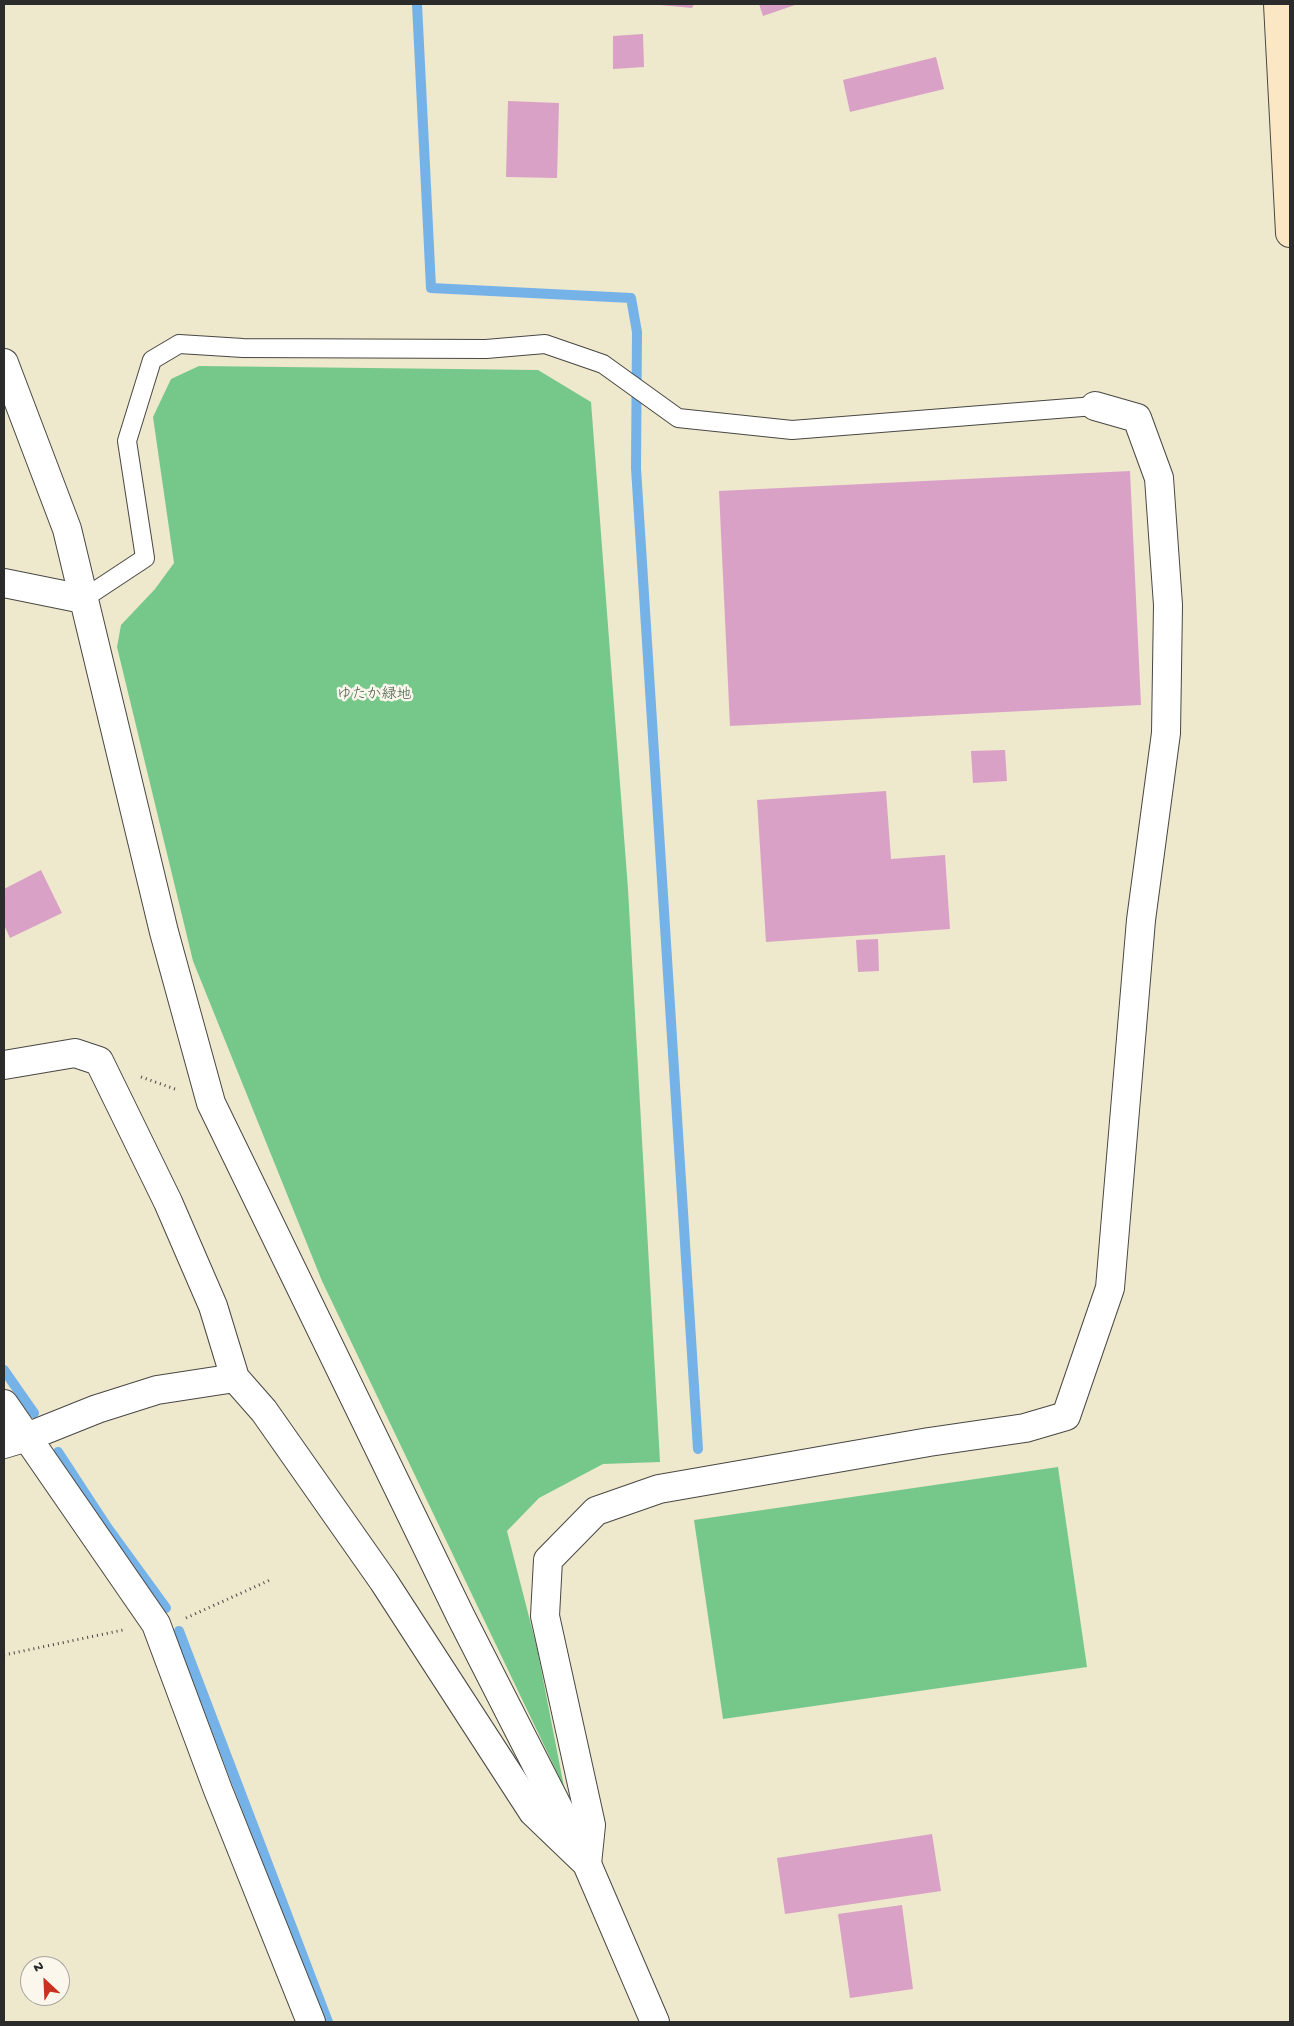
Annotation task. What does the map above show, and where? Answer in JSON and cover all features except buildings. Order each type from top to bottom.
[{"type":"main road","points":[[1278,4],[1290,233]]},
{"type":"street","points":[[4,363],[67,529],[164,932],[210,1103],[461,1617],[588,1864],[655,2022]]},
{"type":"street","points":[[588,1864],[591,1825],[545,1616],[548,1560],[596,1511],[659,1489],[928,1442],[1034,1426],[1066,1416],[1084,1370],[1110,1288],[1141,920],[1166,733],[1168,605],[1158,478],[1137,418],[1095,406]]},
{"type":"street","points":[[4,583],[83,600]]},
{"type":"street","points":[[4,1065],[75,1052],[98,1061],[168,1202],[213,1306],[235,1378],[264,1411],[384,1582],[533,1812],[588,1864]]},
{"type":"street","points":[[16,1440],[97,1409],[157,1390],[235,1378]]},
{"type":"street","points":[[4,1404],[16,1440],[156,1624],[218,1790],[310,2022]]},
{"type":"lane","points":[[83,600],[145,558],[127,441],[152,360],[179,344],[243,348],[486,349],[545,344],[603,364],[678,418],[792,430],[1095,406]]},
{"type":"path","points":[[98,1061],[210,1103]]},
{"type":"path","points":[[4,1655],[190,1618],[270,1580]]},
{"type":"green space","name":"ゆたか緑地","points":[[199,366],[538,370],[591,402],[628,889],[660,1462],[603,1464],[539,1498],[507,1531],[537,1648],[564,1787],[322,1281],[193,961],[117,647],[121,625],[155,589],[174,563],[153,417],[171,379]]},
{"type":"green space","points":[[1058,1467],[1087,1667],[723,1719],[694,1520]]},
{"type":"waterway","points":[[417,4],[431,288],[631,298],[637,332],[636,468],[698,1449]]},
{"type":"waterway","points":[[4,1370],[34,1413]]},
{"type":"waterway","points":[[58,1452],[107,1527],[166,1608]]},
{"type":"waterway","points":[[179,1631],[328,2022]]}]
